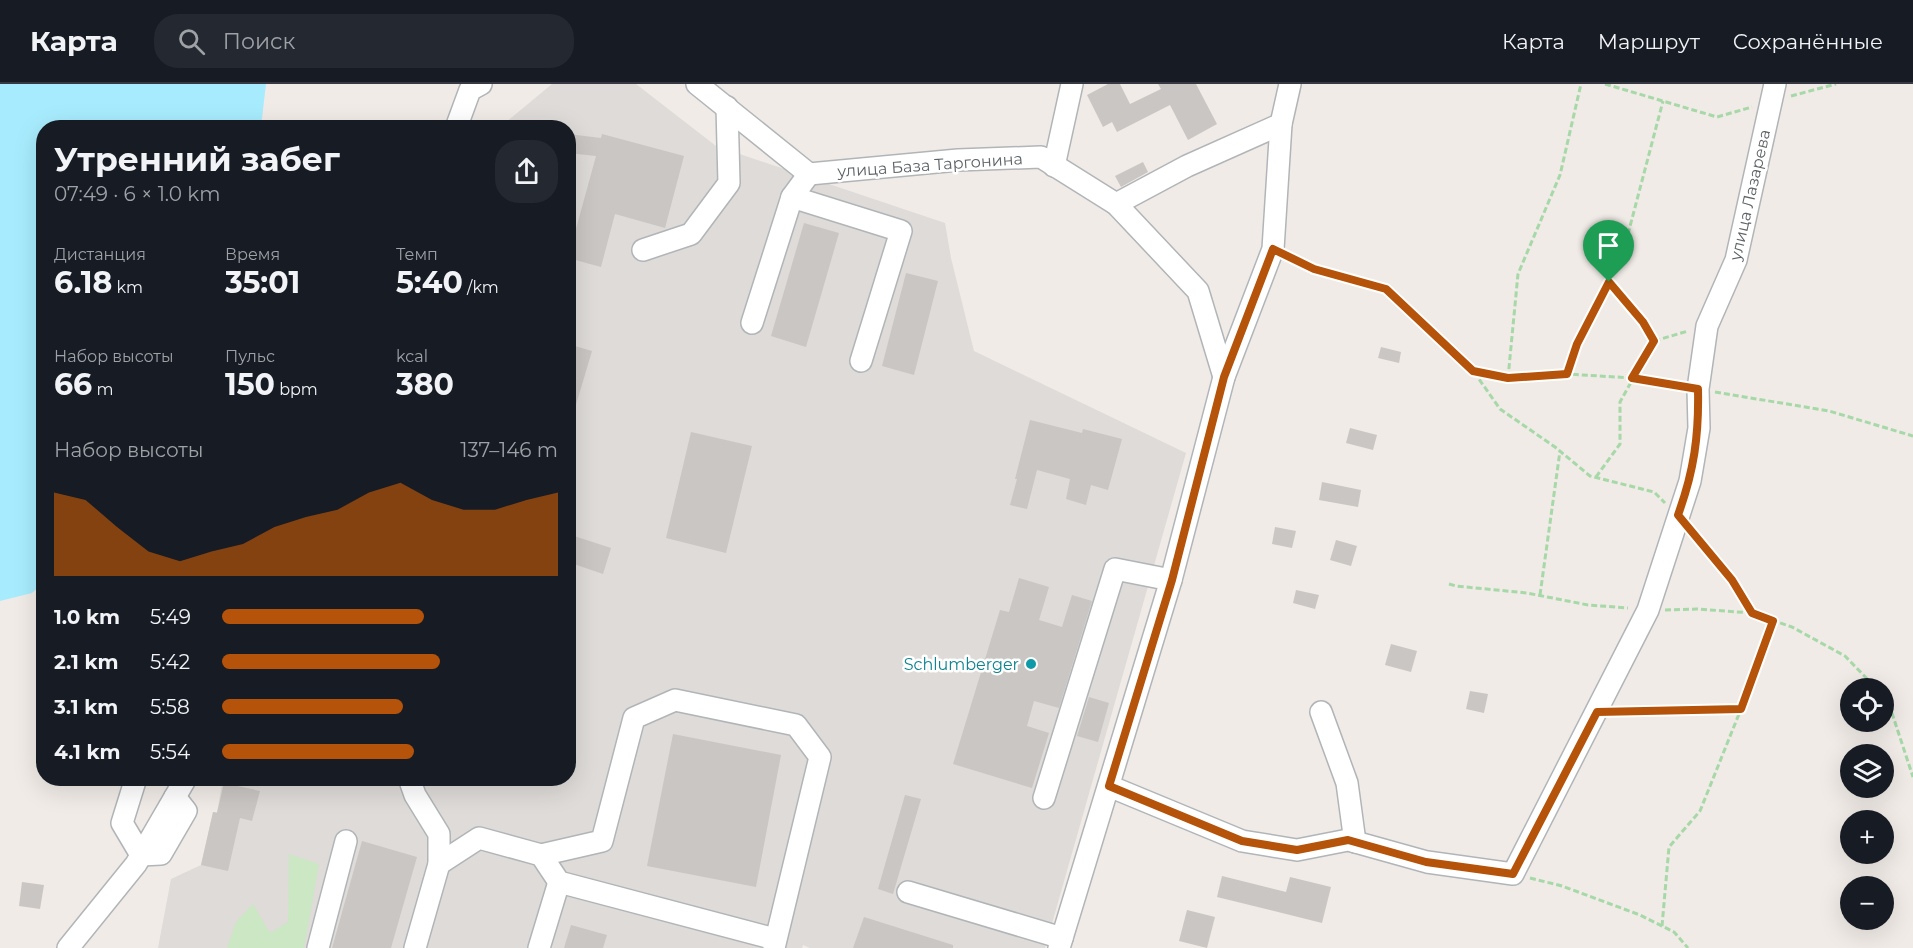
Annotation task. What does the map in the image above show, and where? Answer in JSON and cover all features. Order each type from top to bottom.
[{"type":"street","points":[[697,84],[809,174],[792,197],[752,323]]},
{"type":"street","points":[[1054,166],[1072,84]]},
{"type":"street","points":[[908,892],[1060,943],[1172,580],[1224,377],[1273,249],[1281,124],[1290,84]]},
{"type":"street","points":[[460,120],[475,87]]},
{"type":"street","name":"улица Лазарева","points":[[1513,874],[1648,610],[1692,470],[1699,428],[1698,389],[1707,326],[1736,260],[1774,92]]},
{"type":"street","points":[[643,250],[691,234],[729,183],[727,107]]},
{"type":"street","points":[[1116,204],[1187,166],[1281,124]]},
{"type":"street","name":"улица База Таргонина","points":[[809,174],[958,160],[1041,157],[1116,204],[1198,291],[1224,377]]},
{"type":"street","points":[[792,197],[901,231],[861,361]]},
{"type":"street","points":[[1044,798],[1115,569],[1172,580]]},
{"type":"street","points":[[439,864],[479,838],[541,855],[602,841],[634,718],[675,700],[796,725],[820,757],[775,944],[559,882],[541,855]]},
{"type":"street","points":[[1321,712],[1347,783],[1355,842]]},
{"type":"street","points":[[134,786],[122,823],[141,855]]},
{"type":"street","points":[[68,948],[136,864],[181,786]]},
{"type":"street","points":[[412,786],[439,834],[439,864],[415,948]]},
{"type":"street","points":[[1109,786],[1242,841],[1297,850],[1348,840],[1426,862],[1513,874]]},
{"type":"street","points":[[318,948],[346,841]]},
{"type":"street","points":[[539,948],[559,882]]},
{"type":"path","points":[[1508,378],[1518,274],[1560,175],[1581,84]]},
{"type":"path","points":[[1605,84],[1717,117],[1774,92],[1836,84]]},
{"type":"path","points":[[1567,374],[1577,344],[1623,253],[1663,101]]},
{"type":"path","points":[[1273,249],[1314,269],[1386,289],[1473,371],[1500,409],[1560,451],[1590,476],[1654,492],[1678,515],[1732,580],[1752,613]]},
{"type":"path","points":[[1609,282],[1643,322],[1654,341]]},
{"type":"path","points":[[1595,478],[1620,444],[1620,402],[1654,341],[1707,326]]},
{"type":"path","points":[[1473,371],[1508,378],[1567,374],[1632,378],[1829,411],[1913,436]]},
{"type":"path","points":[[1540,596],[1560,451]]},
{"type":"path","points":[[1449,584],[1588,605],[1648,610],[1697,609],[1752,613],[1791,627],[1845,656],[1866,678]]},
{"type":"path","points":[[1662,926],[1669,848],[1700,811],[1773,621]]},
{"type":"path","points":[[1597,712],[1741,709]]},
{"type":"path","points":[[1894,719],[1913,777]]},
{"type":"path","points":[[1513,874],[1562,886],[1640,915],[1674,932],[1688,948]]},
{"type":"shaded area","points":[[552,84],[636,84],[716,146],[945,223],[951,258],[974,351],[1186,453],[1045,948],[810,948],[803,945],[802,948],[158,948],[171,879],[201,865],[213,812],[217,812],[222,786],[576,786],[576,120],[508,120]]},
{"type":"green space","points":[[289,854],[319,864],[304,948],[227,948],[236,922],[253,904],[270,933],[288,922]]},
{"type":"water","points":[[0,84],[266,84],[262,120],[36,120],[36,589],[32,593],[0,601]]},
{"type":"building","points":[[1108,84],[1120,84],[1130,104],[1161,89],[1158,84],[1196,84],[1217,124],[1188,140],[1170,105],[1117,132],[1112,122],[1103,127],[1087,95]]},
{"type":"building","points":[[602,134],[684,156],[665,228],[615,214],[601,267],[576,260],[576,229],[596,156],[576,154],[576,135],[601,138]]},
{"type":"building","points":[[1143,162],[1148,172],[1121,187],[1115,176]]},
{"type":"building","points":[[804,223],[839,233],[806,347],[771,336]]},
{"type":"building","points":[[906,273],[938,281],[914,375],[882,366]]},
{"type":"building","points":[[576,346],[592,351],[576,405]]},
{"type":"building","points":[[1381,347],[1401,352],[1399,363],[1378,358]]},
{"type":"building","points":[[1030,420],[1082,433],[1083,429],[1122,439],[1108,490],[1091,485],[1086,505],[1066,499],[1070,479],[1037,470],[1027,509],[1010,505]]},
{"type":"building","points":[[1350,428],[1377,435],[1373,450],[1346,443]]},
{"type":"building","points":[[691,432],[752,446],[726,553],[666,538]]},
{"type":"building","points":[[1322,482],[1361,490],[1358,507],[1319,500]]},
{"type":"building","points":[[1275,527],[1296,531],[1292,548],[1272,544]]},
{"type":"building","points":[[576,537],[611,548],[603,574],[576,565]]},
{"type":"building","points":[[1336,540],[1357,546],[1351,566],[1330,560]]},
{"type":"building","name":"Schlumberger","points":[[1019,578],[1049,587],[1039,620],[1062,627],[1072,595],[1092,601],[1059,708],[1034,701],[1027,726],[1049,733],[1032,788],[953,764],[1000,610],[1009,612]]},
{"type":"building","points":[[1296,590],[1319,595],[1315,609],[1293,603]]},
{"type":"building","points":[[1391,644],[1417,651],[1411,672],[1385,665]]},
{"type":"building","points":[[1470,691],[1488,694],[1484,713],[1466,709]]},
{"type":"building","points":[[1089,697],[1109,703],[1098,742],[1077,736]]},
{"type":"building","points":[[673,734],[781,755],[756,887],[647,866]]},
{"type":"building","points":[[223,786],[238,786],[260,791],[252,821],[240,818],[228,871],[201,865],[213,812],[217,813]]},
{"type":"building","points":[[905,795],[921,799],[893,894],[878,889]]},
{"type":"building","points":[[362,841],[417,857],[391,948],[332,948]]},
{"type":"building","points":[[1222,876],[1286,892],[1290,877],[1331,887],[1322,923],[1217,897]]},
{"type":"building","points":[[22,882],[44,885],[40,909],[19,906]]},
{"type":"building","points":[[1187,910],[1215,917],[1207,948],[1179,941]]},
{"type":"building","points":[[864,917],[953,945],[953,948],[853,948]]},
{"type":"building","points":[[571,925],[607,935],[603,948],[564,948]]},
{"type":"place","name":"Schlumberger","points":[[1031,664]]},
{"type":"route","points":[[1273,249],[1314,269],[1386,289],[1473,371],[1508,378],[1567,374],[1577,344],[1609,282],[1643,322],[1654,341],[1632,378],[1698,389],[1699,428],[1690,481],[1678,515],[1732,580],[1752,613],[1773,621],[1741,709],[1597,712],[1513,874],[1426,862],[1348,840],[1297,850],[1242,841],[1109,786],[1172,580],[1224,377],[1273,249]]}]
